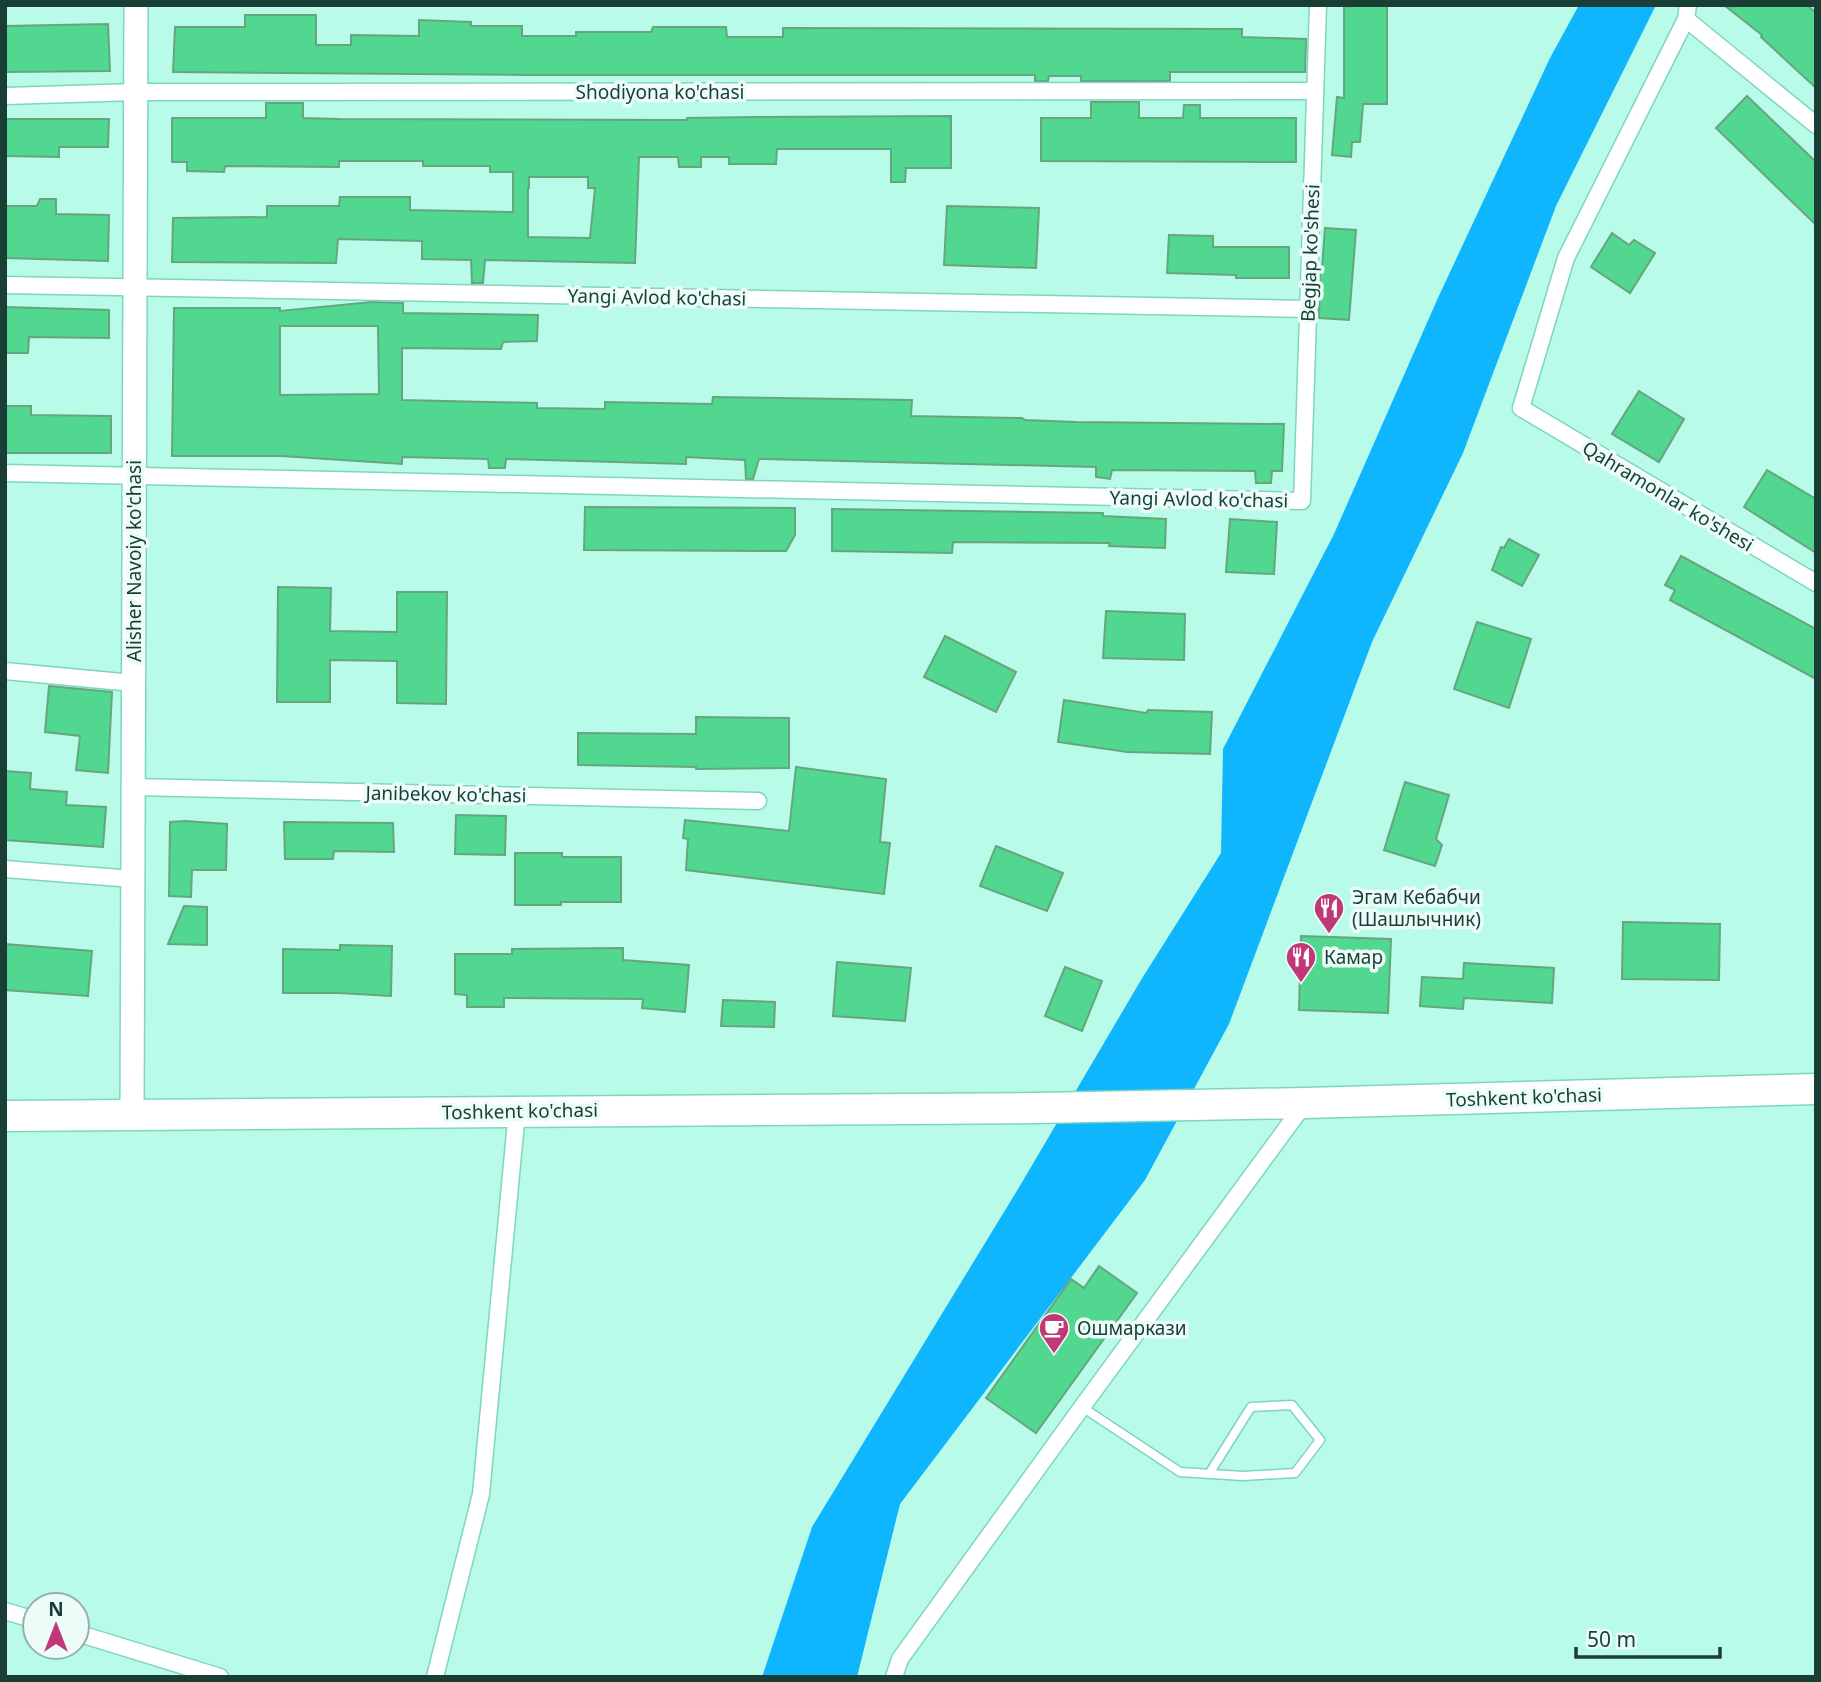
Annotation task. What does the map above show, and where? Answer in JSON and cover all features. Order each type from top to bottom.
[{"type":"highway","name":"Toshkent ko'chasi","points":[[5,1116],[1035,1108],[1816,1089]]},
{"type":"street","name":"Alisher Navoiy ko'chasi","points":[[132,1116],[136,5]]},
{"type":"street","name":"Begjap ko'shesi","points":[[1302,501],[1318,5]]},
{"type":"street","points":[[1687,12],[1816,125]]},
{"type":"street","name":"Qahramonlar ko'shesi","points":[[1687,12],[1566,258],[1521,408],[1816,583]]},
{"type":"street","name":"Shodiyona ko'chasi","points":[[5,96],[136,92],[1315,91]]},
{"type":"street","name":"Yangi Avlod ko'chasi","points":[[5,285],[1308,310]]},
{"type":"street","name":"Yangi Avlod ko'chasi","points":[[5,473],[1302,501]]},
{"type":"street","points":[[5,671],[133,682]]},
{"type":"street","name":"Janibekov ko'chasi","points":[[133,788],[758,801]]},
{"type":"street","points":[[5,869],[133,879]]},
{"type":"street","points":[[894,1677],[900,1659],[1305,1103]]},
{"type":"street","points":[[435,1677],[481,1494],[517,1111]]},
{"type":"street","points":[[91,1637],[220,1677]]},
{"type":"lane","points":[[1082,1407],[1180,1472],[1209,1474],[1243,1476],[1295,1473],[1320,1440],[1292,1405],[1251,1407],[1209,1474]]},
{"type":"water","points":[[1579,5],[1656,5],[1556,206],[1463,453],[1372,642],[1229,1024],[1145,1180],[900,1504],[857,1677],[762,1677],[812,1527],[1021,1184],[1141,980],[1221,853],[1223,749],[1334,534],[1437,300],[1550,58]]},
{"type":"building","points":[[1344,5],[1387,5],[1387,104],[1363,104],[1360,142],[1352,142],[1351,157],[1332,155],[1337,97],[1344,98]]},
{"type":"building","points":[[1724,5],[1807,5],[1816,13],[1816,88],[1761,37],[1762,35]]},
{"type":"building","points":[[245,15],[316,15],[316,45],[351,45],[351,35],[419,36],[419,20],[471,22],[471,26],[522,26],[522,36],[576,36],[576,32],[651,32],[653,27],[726,27],[727,37],[783,37],[783,28],[1242,29],[1242,37],[1306,39],[1305,72],[1170,72],[1170,81],[1081,81],[1081,76],[1049,76],[1048,81],[1035,81],[1035,75],[173,72],[175,27],[245,27]]},
{"type":"building","points":[[108,24],[110,71],[5,72],[5,26]]},
{"type":"building","points":[[1747,96],[1816,162],[1816,225],[1716,128]]},
{"type":"building","points":[[1091,102],[1139,102],[1139,118],[1183,118],[1184,105],[1200,105],[1200,118],[1296,118],[1296,162],[1041,161],[1041,118],[1091,118]]},
{"type":"building","points":[[266,103],[303,103],[303,118],[339,119],[687,120],[951,116],[951,168],[906,168],[905,182],[891,182],[891,149],[777,149],[776,164],[729,164],[729,157],[701,157],[701,167],[679,167],[678,157],[639,157],[635,263],[485,260],[483,283],[472,283],[471,260],[422,259],[422,241],[338,239],[336,263],[172,262],[173,218],[267,217],[267,206],[339,206],[340,197],[410,197],[410,210],[513,212],[513,172],[490,172],[490,166],[423,166],[423,161],[339,161],[339,167],[225,166],[224,172],[187,171],[187,162],[172,162],[172,118],[266,118]],"holes":[[[529,177],[588,177],[588,188],[595,188],[590,238],[528,237]]]},
{"type":"building","points":[[5,119],[109,119],[108,147],[59,147],[59,157],[5,156]]},
{"type":"building","points":[[40,199],[56,199],[56,214],[109,215],[108,261],[5,258],[5,206],[37,206]]},
{"type":"building","points":[[947,206],[1039,208],[1036,268],[944,265]]},
{"type":"building","points":[[1325,228],[1356,230],[1349,320],[1319,318],[1320,269]]},
{"type":"building","points":[[1612,233],[1629,245],[1634,240],[1655,253],[1630,293],[1591,267]]},
{"type":"building","points":[[1169,235],[1213,236],[1213,247],[1289,247],[1289,278],[1236,278],[1236,275],[1167,273]]},
{"type":"building","points":[[372,302],[403,303],[403,313],[538,315],[537,341],[503,342],[501,349],[402,348],[402,400],[537,403],[537,408],[605,409],[605,402],[712,404],[713,397],[912,400],[911,416],[1076,422],[1284,424],[1282,471],[1272,471],[1271,483],[1256,483],[1255,471],[1112,470],[1110,479],[1096,477],[1096,467],[759,459],[753,479],[746,479],[745,460],[686,457],[686,464],[506,459],[505,468],[489,468],[488,459],[402,457],[402,464],[281,456],[172,456],[174,308],[280,308],[280,311]],"holes":[[[280,326],[378,326],[379,394],[280,395]]]},
{"type":"building","points":[[5,307],[109,310],[109,338],[29,337],[28,353],[5,353]]},
{"type":"building","points":[[1639,391],[1684,419],[1659,462],[1612,434]]},
{"type":"building","points":[[5,406],[31,406],[31,415],[111,416],[111,453],[5,453]]},
{"type":"building","points":[[1767,470],[1816,499],[1816,553],[1744,507]]},
{"type":"building","points":[[585,507],[795,508],[795,535],[786,551],[584,550]]},
{"type":"building","points":[[832,509],[1103,513],[1103,516],[1166,519],[1165,548],[1109,546],[1110,543],[953,542],[952,553],[832,551]]},
{"type":"building","points":[[1230,519],[1277,522],[1274,574],[1226,572]]},
{"type":"building","points":[[1509,539],[1539,555],[1522,586],[1492,570],[1501,547],[1504,548]]},
{"type":"building","points":[[1681,556],[1816,629],[1816,679],[1670,600],[1675,590],[1665,585]]},
{"type":"building","points":[[278,587],[331,588],[330,631],[397,632],[397,592],[447,592],[446,704],[397,703],[397,661],[330,660],[330,702],[277,702]]},
{"type":"building","points":[[1106,611],[1185,614],[1184,660],[1103,658]]},
{"type":"building","points":[[1477,622],[1531,639],[1509,708],[1454,689]]},
{"type":"building","points":[[945,636],[1016,672],[996,712],[924,677]]},
{"type":"building","points":[[49,686],[112,692],[108,773],[76,770],[80,736],[45,732]]},
{"type":"building","points":[[1064,700],[1146,713],[1148,710],[1212,712],[1210,754],[1127,752],[1058,742]]},
{"type":"building","points":[[696,717],[789,718],[789,768],[696,769],[578,765],[578,733],[696,734]]},
{"type":"building","points":[[796,767],[886,779],[880,842],[890,843],[884,894],[686,870],[688,839],[683,838],[685,820],[789,831]]},
{"type":"building","points":[[5,771],[31,773],[30,789],[67,792],[66,805],[106,807],[103,847],[5,840]]},
{"type":"building","points":[[1405,782],[1449,795],[1436,839],[1442,845],[1435,866],[1384,850]]},
{"type":"building","points":[[456,815],[506,816],[505,855],[455,854]]},
{"type":"building","points":[[170,822],[227,824],[226,870],[192,870],[191,897],[169,896]]},
{"type":"building","points":[[284,822],[393,823],[394,852],[334,851],[333,859],[285,859]]},
{"type":"building","points":[[996,846],[1063,873],[1047,911],[980,886]]},
{"type":"building","points":[[515,853],[562,853],[562,857],[621,857],[621,902],[515,905]]},
{"type":"building","points":[[184,906],[207,907],[207,945],[168,944]]},
{"type":"building","points":[[1623,922],[1720,924],[1719,980],[1622,979]]},
{"type":"building","points":[[1301,936],[1391,939],[1388,1013],[1299,1010]]},
{"type":"building","points":[[5,944],[92,951],[88,996],[5,990]]},
{"type":"building","points":[[340,945],[392,946],[391,996],[283,993],[283,949],[340,950]]},
{"type":"building","points":[[623,948],[623,960],[689,965],[685,1012],[642,1008],[643,999],[504,998],[504,1007],[467,1007],[467,995],[455,994],[455,954],[512,954],[512,949]]},
{"type":"building","points":[[837,962],[911,968],[905,1021],[833,1016]]},
{"type":"building","points":[[1464,963],[1554,968],[1552,1003],[1464,998],[1463,1009],[1420,1006],[1422,977],[1463,979]]},
{"type":"building","points":[[1065,967],[1102,981],[1082,1031],[1045,1016]]},
{"type":"building","points":[[723,1000],[775,1002],[774,1027],[721,1026]]},
{"type":"building","name":"Ошмаркази","points":[[1099,1266],[1137,1293],[1036,1433],[986,1398],[1071,1279],[1084,1288]]},
{"type":"place","name":"Эгам Кебабчи (Шашлычник)","points":[[1329,935]]},
{"type":"place","name":"Камар","points":[[1301,984]]},
{"type":"place","name":"Ошмаркази","points":[[1054,1355]]}]
